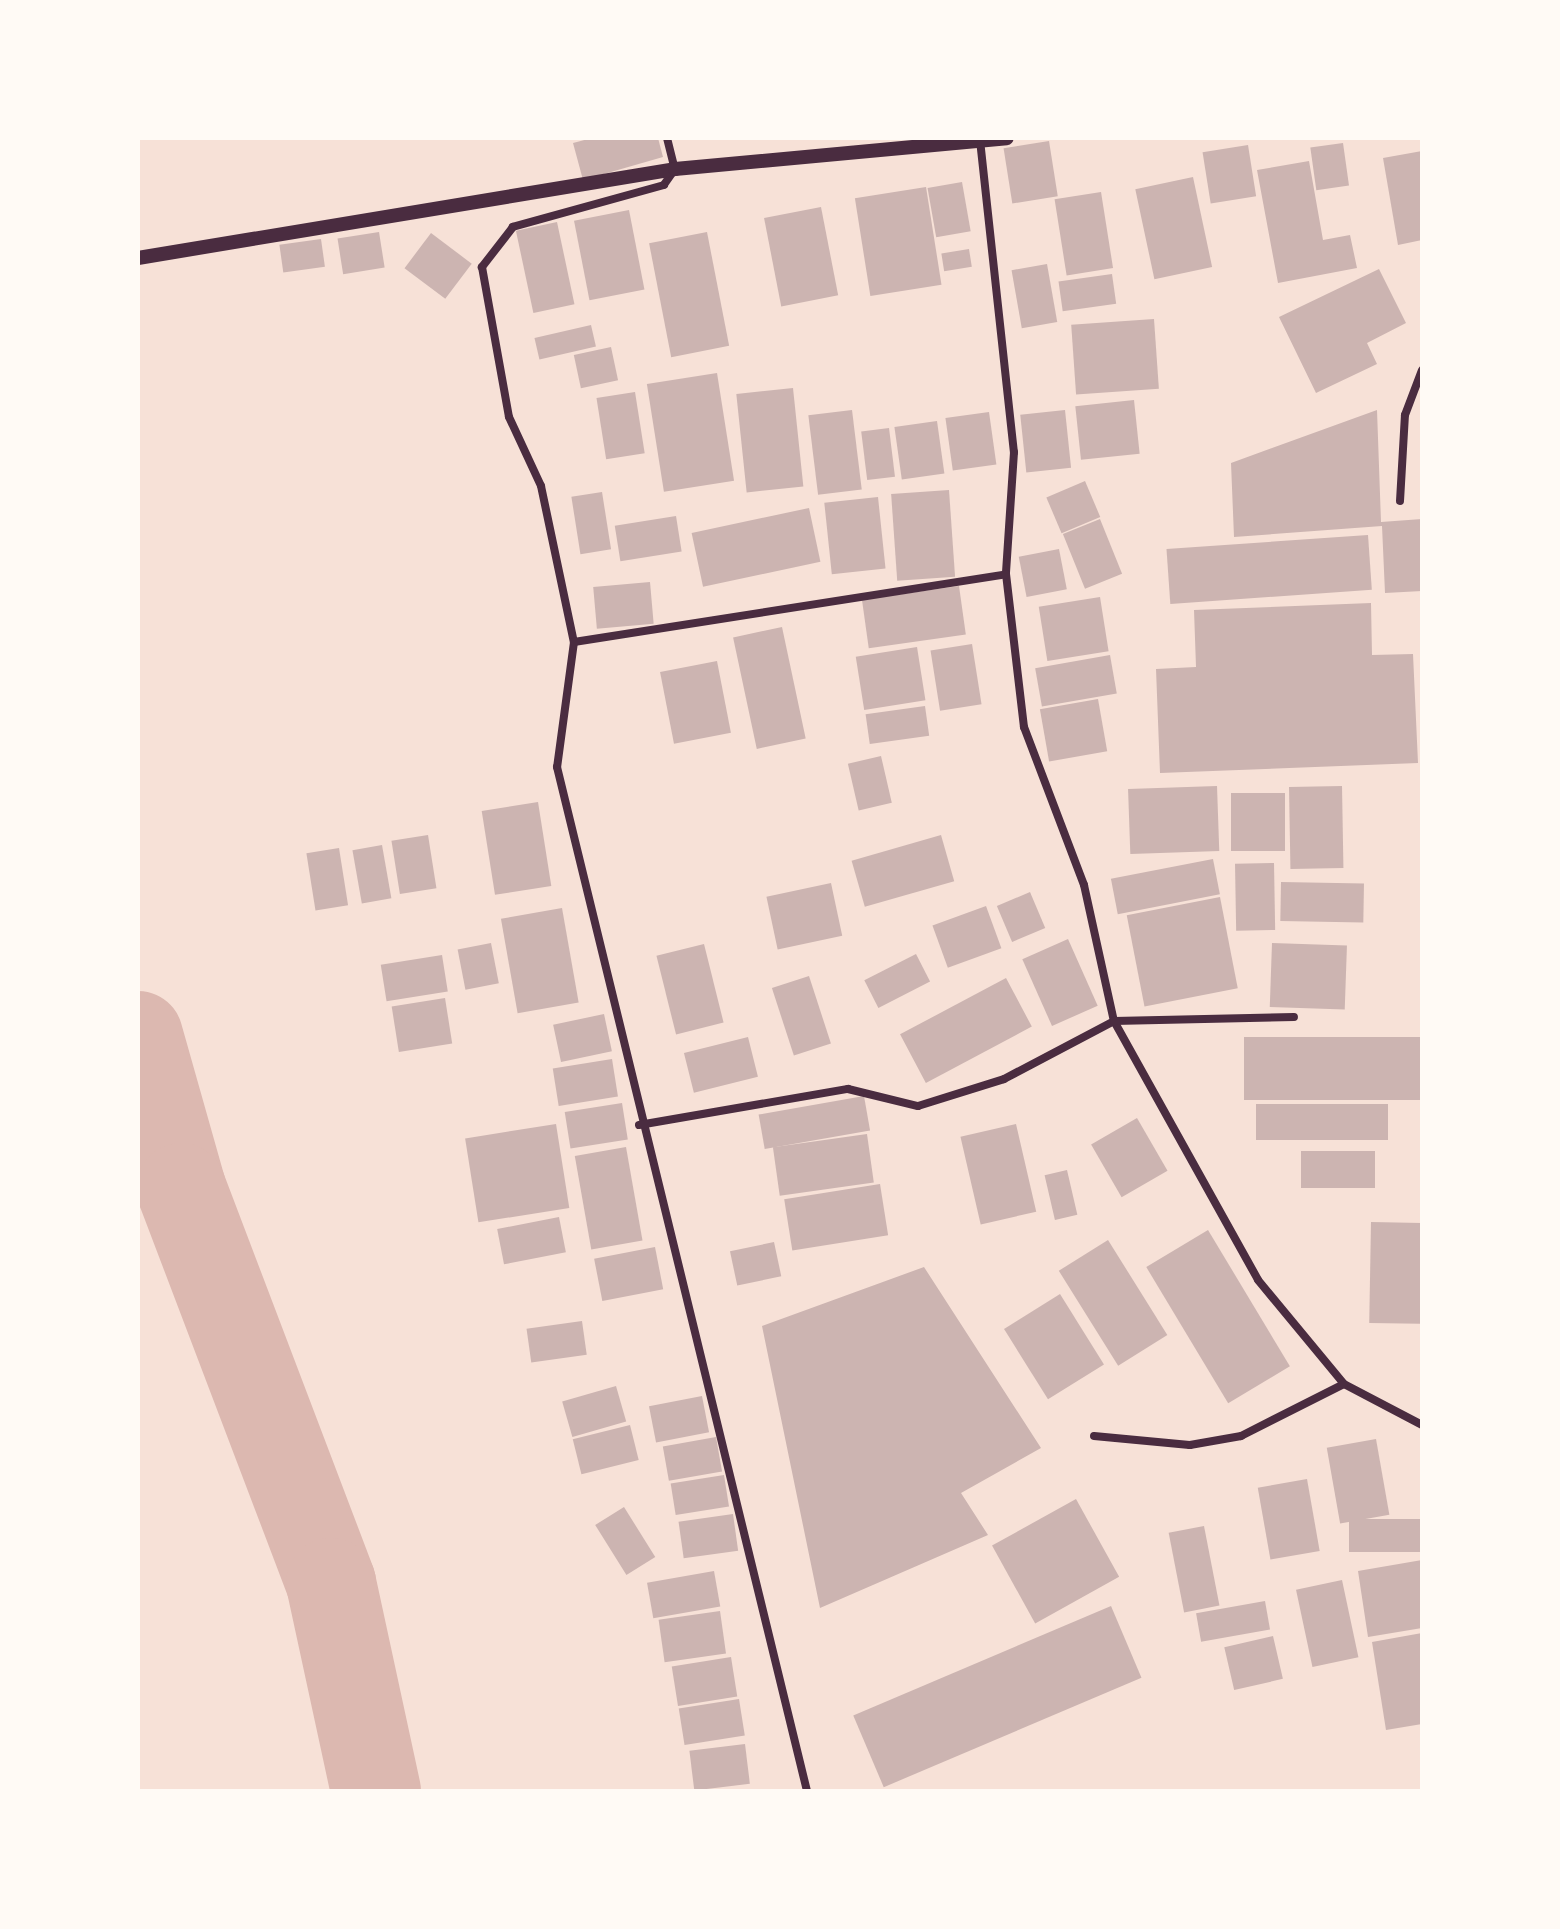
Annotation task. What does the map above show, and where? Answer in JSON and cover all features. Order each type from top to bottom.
[{"type":"street","points":[[667,138],[675,169]]},
{"type":"street","points":[[138,258],[411,216],[675,169],[1007,138]]},
{"type":"street","points":[[980,140],[1014,452],[1006,574],[1024,727],[1084,885],[1114,1021],[1258,1280],[1344,1384],[1422,1425]]},
{"type":"street","points":[[675,169],[650,190],[513,227],[482,267],[509,417],[541,486],[574,642],[557,767],[639,1125],[807,1791]]},
{"type":"street","points":[[1400,501],[1405,415],[1422,370]]},
{"type":"street","points":[[574,642],[1006,574]]},
{"type":"street","points":[[639,1125],[848,1089],[918,1106],[1004,1079],[1114,1021],[1294,1017]]},
{"type":"street","points":[[1094,1436],[1190,1445],[1241,1436],[1344,1384]]},
{"type":"building","points":[[592,138],[658,138],[663,157],[583,180],[573,143]]},
{"type":"building","points":[[1049,141],[1058,196],[1012,204],[1004,148]]},
{"type":"building","points":[[1343,143],[1349,186],[1316,190],[1310,148]]},
{"type":"building","points":[[1248,145],[1256,196],[1211,204],[1203,152]]},
{"type":"building","points":[[1422,151],[1422,240],[1398,245],[1383,158]]},
{"type":"building","points":[[1309,161],[1323,240],[1350,235],[1357,268],[1278,283],[1257,170]]},
{"type":"building","points":[[1193,177],[1212,267],[1154,279],[1135,189]]},
{"type":"building","points":[[962,182],[971,231],[936,237],[928,188]]},
{"type":"building","points":[[926,187],[941,285],[870,296],[855,198]]},
{"type":"building","points":[[1101,192],[1113,268],[1067,275],[1055,199]]},
{"type":"building","points":[[821,207],[838,295],[781,306],[764,218]]},
{"type":"building","points":[[629,210],[644,290],[589,300],[574,221]]},
{"type":"building","points":[[557,222],[574,304],[533,313],[516,231]]},
{"type":"building","points":[[379,232],[385,268],[343,274],[338,239]]},
{"type":"building","points":[[707,232],[729,346],[671,357],[649,243]]},
{"type":"building","points":[[431,233],[472,264],[445,299],[405,268]]},
{"type":"building","points":[[321,239],[325,267],[283,273],[279,245]]},
{"type":"building","points":[[969,249],[972,267],[944,271],[941,253]]},
{"type":"building","points":[[1047,264],[1057,322],[1022,328],[1012,270]]},
{"type":"building","points":[[1379,269],[1406,323],[1367,343],[1377,364],[1316,393],[1279,317]]},
{"type":"building","points":[[1112,274],[1116,304],[1063,311],[1059,282]]},
{"type":"building","points":[[1154,319],[1159,389],[1076,395],[1071,325]]},
{"type":"building","points":[[591,325],[596,346],[539,359],[534,338]]},
{"type":"building","points":[[611,347],[618,380],[581,388],[574,355]]},
{"type":"building","points":[[717,373],[734,481],[664,492],[647,384]]},
{"type":"building","points":[[793,388],[803,486],[747,492],[736,394]]},
{"type":"building","points":[[635,392],[645,453],[606,459],[596,398]]},
{"type":"building","points":[[1134,400],[1140,454],[1081,460],[1075,406]]},
{"type":"building","points":[[852,410],[862,489],[818,495],[808,415]]},
{"type":"building","points":[[1065,410],[1071,468],[1026,472],[1020,415]]},
{"type":"building","points":[[1377,410],[1381,522],[1422,519],[1422,591],[1385,593],[1382,526],[1234,537],[1231,463]]},
{"type":"building","points":[[989,412],[996,464],[953,471],[945,418]]},
{"type":"building","points":[[937,421],[944,473],[902,479],[894,427]]},
{"type":"building","points":[[889,428],[895,477],[867,480],[861,431]]},
{"type":"building","points":[[1085,481],[1100,517],[1062,533],[1046,497]]},
{"type":"building","points":[[949,490],[955,577],[897,581],[891,494]]},
{"type":"building","points":[[602,492],[611,549],[580,554],[571,497]]},
{"type":"building","points":[[878,497],[886,569],[832,574],[824,503]]},
{"type":"building","points":[[809,508],[820,562],[703,587],[692,533]]},
{"type":"building","points":[[676,516],[682,552],[620,561],[615,526]]},
{"type":"building","points":[[1100,519],[1122,574],[1085,589],[1063,534]]},
{"type":"building","points":[[1368,535],[1372,590],[1170,604],[1166,549]]},
{"type":"building","points":[[1059,549],[1067,589],[1027,597],[1019,557]]},
{"type":"building","points":[[650,582],[654,624],[597,629],[593,587]]},
{"type":"building","points":[[959,586],[966,635],[869,648],[862,600]]},
{"type":"building","points":[[1100,597],[1109,651],[1047,661],[1039,607]]},
{"type":"building","points":[[1371,603],[1372,655],[1413,654],[1418,763],[1160,773],[1156,669],[1196,667],[1194,610]]},
{"type":"building","points":[[782,627],[806,739],[757,749],[733,637]]},
{"type":"building","points":[[972,644],[982,704],[940,711],[931,651]]},
{"type":"building","points":[[917,647],[925,700],[864,710],[856,657]]},
{"type":"building","points":[[1110,655],[1117,693],[1042,707],[1035,668]]},
{"type":"building","points":[[717,661],[731,733],[674,744],[660,672]]},
{"type":"building","points":[[1098,699],[1107,751],[1049,761],[1040,709]]},
{"type":"building","points":[[925,706],[929,736],[870,744],[866,714]]},
{"type":"building","points":[[881,756],[892,803],[859,810],[848,764]]},
{"type":"building","points":[[1217,786],[1219,851],[1130,854],[1128,789]]},
{"type":"building","points":[[1342,786],[1343,868],[1290,869],[1289,787]]},
{"type":"building","points":[[1231,793],[1285,793],[1285,851],[1231,851]]},
{"type":"building","points":[[538,802],[551,886],[495,895],[482,811]]},
{"type":"building","points":[[428,835],[436,888],[400,894],[391,841]]},
{"type":"building","points":[[941,835],[954,881],[865,907],[852,861]]},
{"type":"building","points":[[382,845],[391,898],[362,903],[352,850]]},
{"type":"building","points":[[339,848],[348,905],[315,910],[306,853]]},
{"type":"building","points":[[1213,859],[1220,894],[1118,914],[1111,879]]},
{"type":"building","points":[[1274,863],[1275,930],[1236,931],[1235,864]]},
{"type":"building","points":[[1281,882],[1364,883],[1363,922],[1280,921]]},
{"type":"building","points":[[831,883],[842,936],[778,950],[766,897]]},
{"type":"building","points":[[1030,892],[1045,928],[1012,942],[997,906]]},
{"type":"building","points":[[1220,897],[1238,988],[1144,1006],[1127,915]]},
{"type":"building","points":[[986,906],[1001,948],[948,968],[932,925]]},
{"type":"building","points":[[562,908],[579,1003],[518,1013],[501,919]]},
{"type":"building","points":[[1068,939],[1098,1006],[1052,1026],[1022,959]]},
{"type":"building","points":[[491,943],[499,983],[465,990],[458,949]]},
{"type":"building","points":[[1272,943],[1347,946],[1345,1010],[1270,1007]]},
{"type":"building","points":[[704,944],[724,1023],[676,1034],[656,956]]},
{"type":"building","points":[[916,954],[930,982],[878,1008],[864,980]]},
{"type":"building","points":[[442,955],[448,992],[387,1001],[381,965]]},
{"type":"building","points":[[809,976],[831,1044],[794,1056],[772,988]]},
{"type":"building","points":[[1006,978],[1032,1027],[926,1083],[900,1034]]},
{"type":"building","points":[[445,998],[452,1043],[399,1052],[392,1006]]},
{"type":"building","points":[[604,1014],[612,1051],[561,1062],[553,1025]]},
{"type":"building","points":[[748,1037],[758,1077],[694,1093],[684,1053]]},
{"type":"building","points":[[1244,1037],[1422,1037],[1422,1100],[1244,1100]]},
{"type":"building","points":[[612,1059],[618,1097],[559,1106],[553,1068]]},
{"type":"building","points":[[864,1096],[870,1130],[765,1149],[759,1115]]},
{"type":"building","points":[[622,1103],[628,1140],[571,1149],[565,1112]]},
{"type":"building","points":[[1256,1104],[1388,1104],[1388,1140],[1256,1140]]},
{"type":"building","points":[[1137,1118],[1168,1171],[1122,1197],[1091,1144]]},
{"type":"building","points":[[556,1124],[569,1208],[478,1222],[465,1138]]},
{"type":"building","points":[[1016,1124],[1036,1212],[981,1225],[960,1137]]},
{"type":"building","points":[[867,1134],[874,1183],[780,1196],[773,1147]]},
{"type":"building","points":[[626,1147],[642,1241],[591,1250],[575,1156]]},
{"type":"building","points":[[1301,1151],[1375,1151],[1375,1188],[1301,1188]]},
{"type":"building","points":[[1067,1170],[1077,1215],[1055,1220],[1045,1175]]},
{"type":"building","points":[[880,1184],[888,1235],[792,1251],[784,1199]]},
{"type":"building","points":[[559,1217],[566,1252],[504,1264],[497,1229]]},
{"type":"building","points":[[1371,1222],[1422,1223],[1420,1324],[1369,1323]]},
{"type":"building","points":[[1208,1230],[1290,1366],[1228,1403],[1146,1267]]},
{"type":"building","points":[[1108,1240],[1167,1335],[1118,1366],[1059,1271]]},
{"type":"building","points":[[774,1242],[781,1276],[737,1286],[730,1251]]},
{"type":"building","points":[[655,1247],[663,1289],[602,1301],[594,1259]]},
{"type":"building","points":[[924,1267],[1041,1448],[961,1493],[988,1535],[820,1608],[762,1326]]},
{"type":"building","points":[[1060,1294],[1104,1364],[1048,1399],[1004,1329]]},
{"type":"building","points":[[582,1321],[587,1355],[531,1362],[527,1329]]},
{"type":"building","points":[[616,1386],[626,1422],[572,1437],[562,1401]]},
{"type":"building","points":[[702,1396],[709,1432],[656,1443],[649,1406]]},
{"type":"building","points":[[630,1425],[639,1460],[581,1474],[573,1439]]},
{"type":"building","points":[[716,1437],[722,1471],[669,1481],[663,1446]]},
{"type":"building","points":[[1376,1439],[1389,1515],[1340,1524],[1327,1448]]},
{"type":"building","points":[[724,1475],[729,1507],[676,1515],[671,1483]]},
{"type":"building","points":[[1307,1479],[1320,1551],[1270,1560],[1258,1488]]},
{"type":"building","points":[[1076,1499],[1119,1577],[1035,1623],[992,1546]]},
{"type":"building","points":[[624,1507],[655,1557],[626,1575],[595,1525]]},
{"type":"building","points":[[733,1514],[738,1551],[684,1558],[679,1522]]},
{"type":"building","points":[[1349,1519],[1422,1519],[1422,1552],[1349,1552]]},
{"type":"building","points":[[1204,1526],[1219,1606],[1184,1612],[1169,1533]]},
{"type":"building","points":[[1422,1560],[1422,1628],[1368,1637],[1358,1571]]},
{"type":"building","points":[[714,1571],[720,1606],[653,1618],[647,1583]]},
{"type":"building","points":[[1342,1580],[1358,1657],[1312,1667],[1296,1590]]},
{"type":"building","points":[[1265,1601],[1270,1630],[1201,1642],[1196,1613]]},
{"type":"building","points":[[1111,1606],[1141,1678],[884,1787],[853,1715]]},
{"type":"building","points":[[720,1611],[726,1654],[665,1662],[659,1620]]},
{"type":"building","points":[[1422,1633],[1422,1724],[1386,1730],[1372,1642]]},
{"type":"building","points":[[1273,1636],[1283,1679],[1234,1690],[1224,1647]]},
{"type":"building","points":[[731,1657],[737,1697],[678,1706],[672,1666]]},
{"type":"building","points":[[739,1699],[745,1736],[685,1745],[679,1709]]},
{"type":"building","points":[[745,1744],[750,1784],[694,1791],[689,1751]]},
{"type":"waterway","points":[[138,1036],[181,1188],[331,1583],[376,1791]]}]
